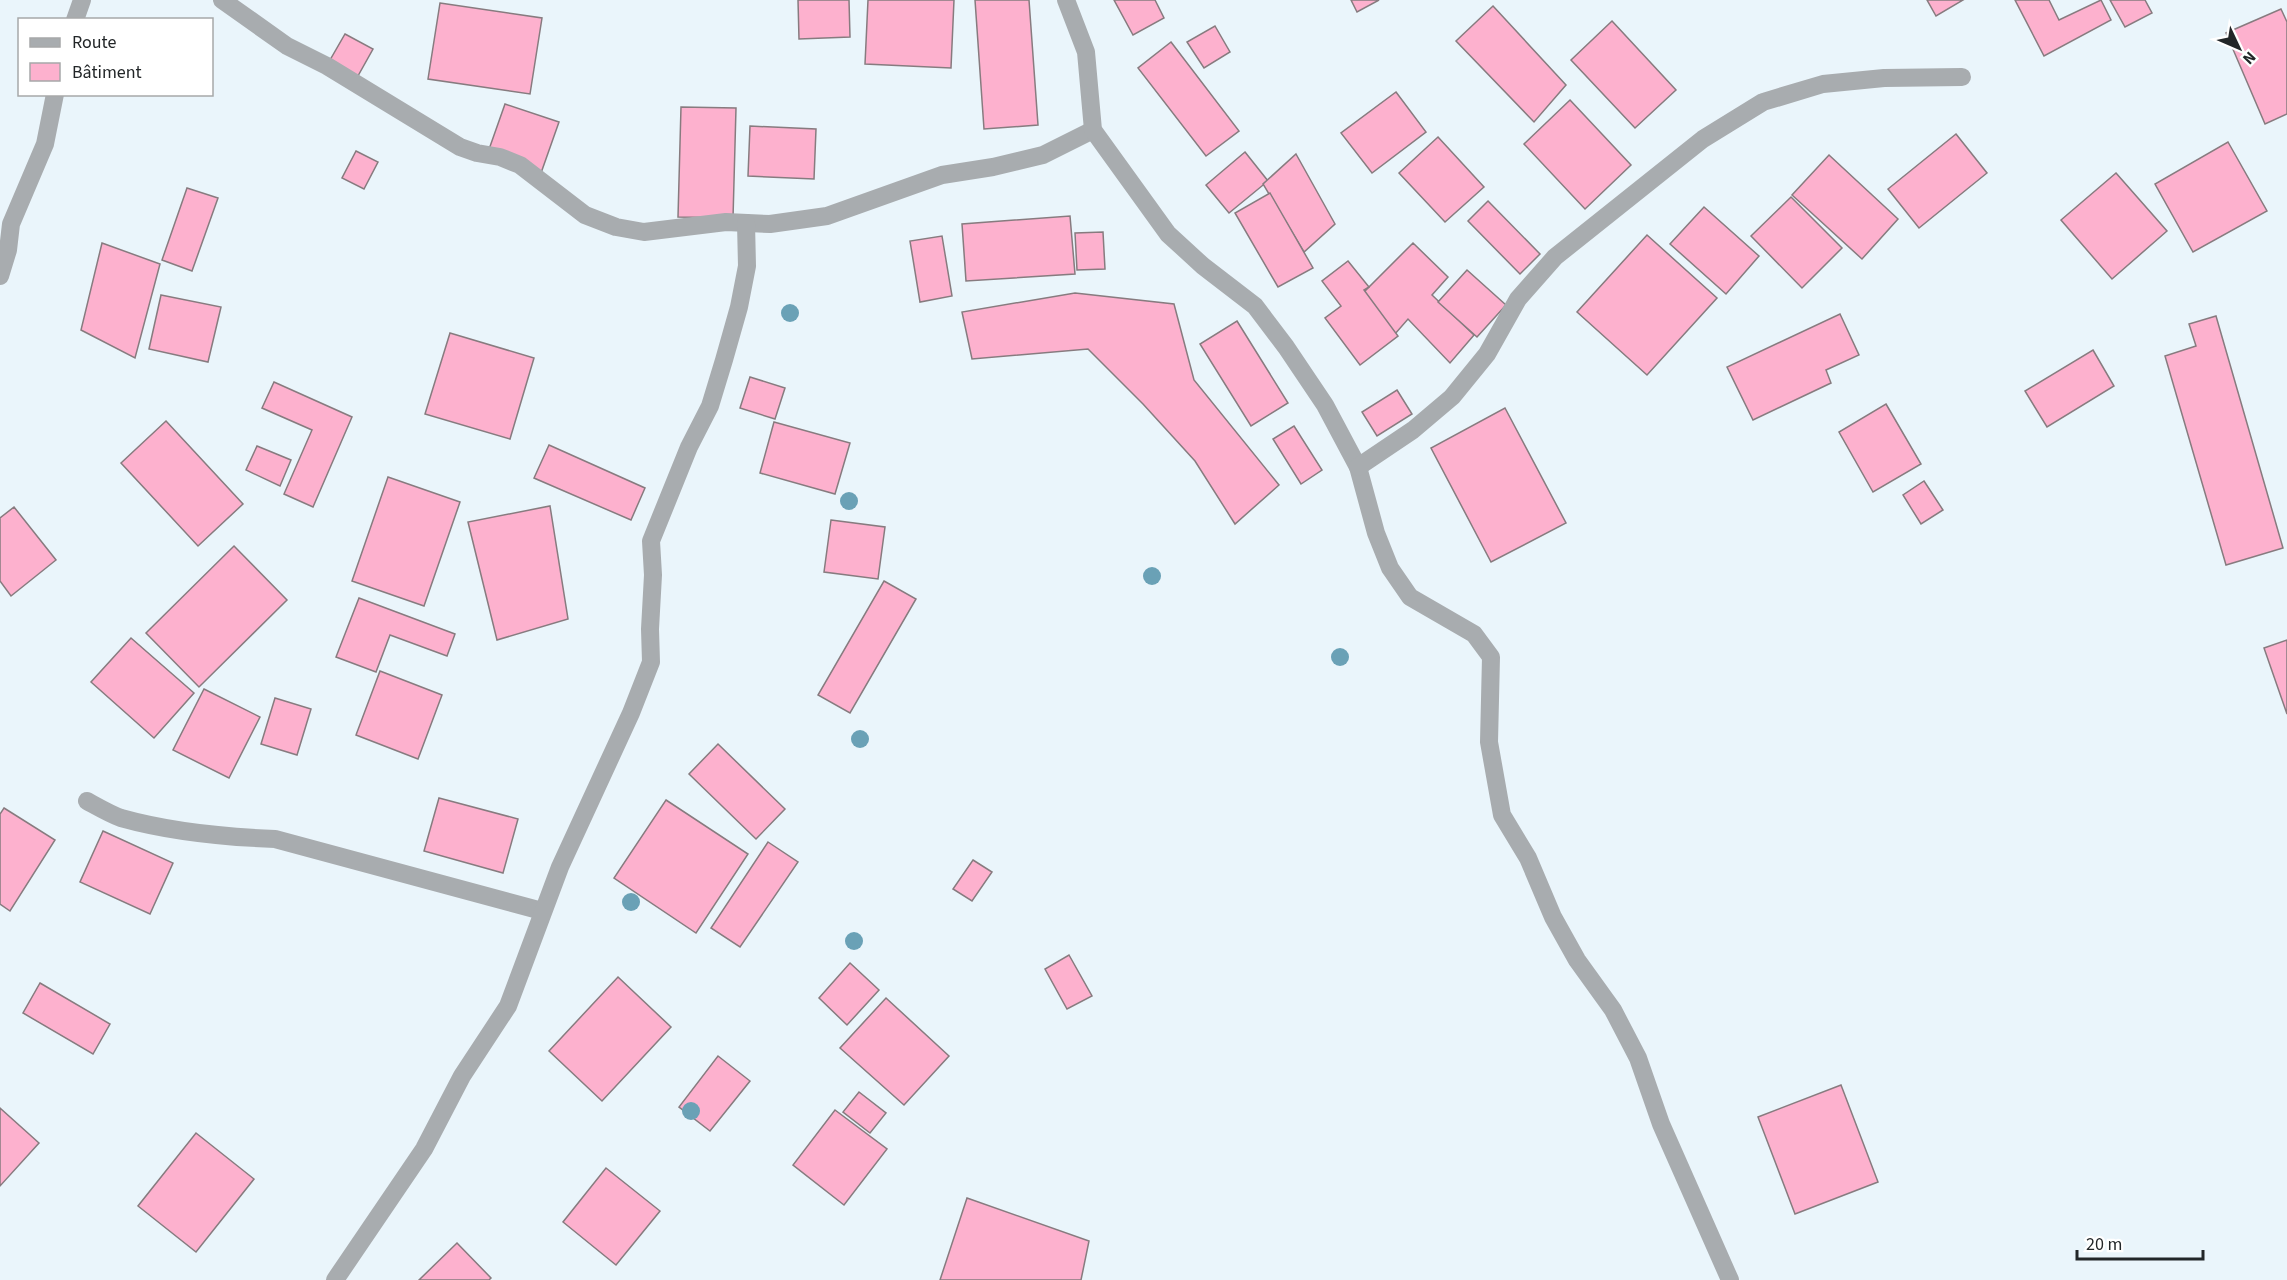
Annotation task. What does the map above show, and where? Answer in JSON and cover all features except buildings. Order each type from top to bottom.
[{"type":"street","points":[[76,18],[82,0]]},
{"type":"street","points":[[222,0],[287,46],[327,66],[460,147],[500,157],[520,165],[585,215],[616,227],[644,232],[726,222],[770,224],[827,216],[942,175],[993,167],[1043,155],[1093,130]]},
{"type":"street","points":[[1066,0],[1086,52],[1093,130],[1168,234],[1203,266],[1255,306],[1286,347],[1325,405],[1358,467],[1376,533],[1390,568],[1410,597],[1474,634],[1491,657],[1489,742],[1502,815],[1528,858],[1553,917],[1567,943],[1613,1010],[1638,1058],[1661,1124],[1730,1280]]},
{"type":"street","points":[[1358,467],[1413,430],[1452,396],[1487,354],[1518,299],[1555,257],[1703,139],[1763,102],[1824,84],[1884,78],[1962,77]]},
{"type":"street","points":[[0,276],[8,250],[11,224],[45,144],[55,96]]},
{"type":"street","points":[[335,1280],[424,1149],[462,1076],[508,1006],[542,911],[596,787],[615,752],[651,662],[653,575],[651,541],[689,447],[710,406],[722,369],[739,307],[747,266],[746,223]]},
{"type":"street","points":[[87,801],[119,817],[186,832],[275,839],[542,911]]}]
